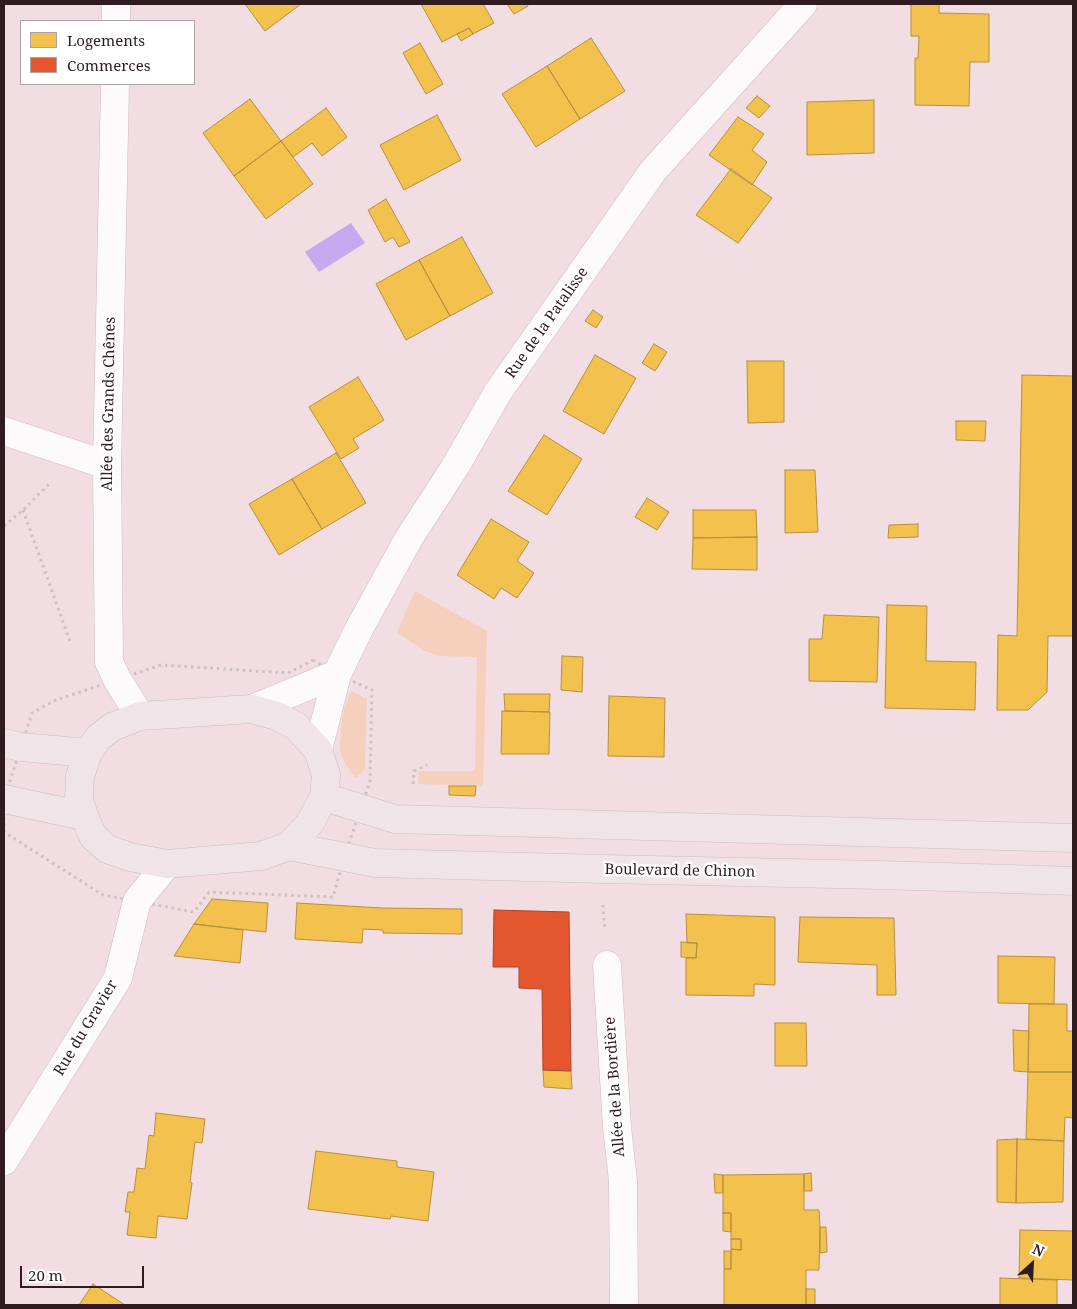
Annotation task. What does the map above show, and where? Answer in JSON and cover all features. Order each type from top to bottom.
[{"type":"main road","points":[[252,709],[277,716],[296,726],[318,750],[326,774],[324,797],[310,823],[289,846],[261,856],[167,864],[130,857],[108,849],[93,836],[79,799],[80,776],[88,753],[98,738],[112,727],[140,716],[252,709]]},
{"type":"main road","points":[[12,745],[88,753]]},
{"type":"main road","points":[[324,797],[395,819],[1073,838]]},
{"type":"main road","points":[[4,799],[84,816]]},
{"type":"main road","name":"Boulevard de Chinon","points":[[289,846],[375,863],[870,874],[1073,882]]},
{"type":"street","points":[[116,4],[116,20]]},
{"type":"street","name":"Rue de la Patalisse","points":[[318,750],[337,674],[409,538],[498,392],[653,171],[803,4]]},
{"type":"street","name":"Allée des Grands Chênes","points":[[115,85],[107,466],[109,662],[117,679],[140,716]]},
{"type":"street","points":[[4,431],[107,466]]},
{"type":"street","points":[[252,709],[337,674]]},
{"type":"street","name":"Rue du Gravier","points":[[4,1161],[118,978],[137,901],[167,864]]},
{"type":"street","name":"Allée de la Bordière","points":[[607,965],[617,1127],[623,1181],[624,1305]]},
{"type":"path","points":[[4,526],[23,510],[52,480]]},
{"type":"path","points":[[23,510],[74,651]]},
{"type":"path","points":[[313,660],[337,674],[372,690],[370,742],[372,767],[370,781],[345,856],[334,897],[209,892],[194,912],[103,895],[4,832],[4,799],[12,745],[32,713],[56,700],[117,679],[161,665],[288,673],[313,660]]},
{"type":"path","points":[[603,869],[607,965]]},
{"type":"shaded area","points":[[351,223],[365,243],[319,272],[305,252]]},
{"type":"shaded area","points":[[415,591],[487,631],[483,786],[418,784],[419,771],[475,771],[477,657],[438,656],[425,651],[397,632]]},
{"type":"shaded area","points":[[351,691],[367,699],[365,769],[355,778],[340,751],[341,724]]},
{"type":"building: Logements","points":[[245,4],[301,4],[265,31]]},
{"type":"building: Logements","points":[[421,4],[483,4],[494,23],[473,34],[469,28],[442,42]]},
{"type":"building: Logements","points":[[507,4],[527,4],[528,6],[514,14]]},
{"type":"building: Logements","points":[[911,4],[939,4],[939,13],[989,14],[989,62],[970,62],[969,106],[915,105],[915,58],[918,58],[919,36],[911,36]]},
{"type":"building: Logements","points":[[469,28],[473,34],[461,41],[457,34]]},
{"type":"building: Logements","points":[[591,38],[625,91],[580,119],[547,66]]},
{"type":"building: Logements","points":[[420,43],[443,84],[426,94],[403,53]]},
{"type":"building: Logements","points":[[547,66],[580,119],[536,147],[502,94]]},
{"type":"building: Logements","points":[[757,96],[770,106],[759,118],[746,108]]},
{"type":"building: Logements","points":[[250,99],[281,141],[234,176],[203,133]]},
{"type":"building: Logements","points":[[874,100],[874,153],[807,155],[807,102]]},
{"type":"building: Logements","points":[[326,108],[347,137],[322,156],[312,143],[293,157],[281,141]]},
{"type":"building: Logements","points":[[437,115],[461,160],[404,190],[380,145]]},
{"type":"building: Logements","points":[[738,117],[764,134],[752,150],[767,162],[752,185],[709,155]]},
{"type":"building: Logements","points":[[281,141],[313,184],[266,219],[234,176]]},
{"type":"building: Logements","points":[[731,169],[772,198],[738,243],[696,215]]},
{"type":"building: Logements","points":[[386,199],[410,242],[399,247],[393,237],[385,242],[368,210]]},
{"type":"building: Logements","points":[[462,237],[493,293],[450,316],[419,260]]},
{"type":"building: Logements","points":[[419,260],[450,316],[406,340],[376,284]]},
{"type":"building: Logements","points":[[593,310],[603,317],[596,328],[585,321]]},
{"type":"building: Logements","points":[[654,344],[667,352],[655,371],[642,363]]},
{"type":"building: Logements","points":[[595,355],[636,378],[604,434],[563,411]]},
{"type":"building: Logements","points":[[747,361],[784,361],[784,422],[748,423]]},
{"type":"building: Logements","points":[[1022,375],[1073,376],[1073,636],[1048,636],[1047,692],[1028,710],[997,710],[998,635],[1017,636]]},
{"type":"building: Logements","points":[[358,377],[384,420],[353,439],[359,448],[341,459],[309,407]]},
{"type":"building: Logements","points":[[956,421],[986,421],[985,441],[956,440]]},
{"type":"building: Logements","points":[[544,435],[582,459],[547,515],[508,491]]},
{"type":"building: Logements","points":[[336,453],[366,503],[322,529],[292,479]]},
{"type":"building: Logements","points":[[785,470],[815,470],[818,532],[785,533]]},
{"type":"building: Logements","points":[[292,479],[322,529],[279,555],[249,504]]},
{"type":"building: Logements","points":[[647,498],[669,512],[657,530],[635,517]]},
{"type":"building: Logements","points":[[693,510],[756,510],[757,537],[693,538]]},
{"type":"building: Logements","points":[[491,519],[529,542],[517,561],[534,573],[517,598],[501,588],[494,599],[457,575]]},
{"type":"building: Logements","points":[[918,524],[918,537],[888,538],[889,525]]},
{"type":"building: Logements","points":[[757,537],[757,570],[692,569],[693,538]]},
{"type":"building: Logements","points":[[887,605],[927,606],[926,661],[976,662],[975,710],[885,708]]},
{"type":"building: Logements","points":[[824,615],[879,617],[877,682],[809,681],[809,639],[822,639]]},
{"type":"building: Logements","points":[[562,656],[583,657],[582,692],[561,690]]},
{"type":"building: Logements","points":[[504,694],[550,694],[549,712],[505,711]]},
{"type":"building: Logements","points":[[609,696],[665,698],[664,757],[608,756]]},
{"type":"building: Logements","points":[[502,711],[550,712],[549,754],[501,754]]},
{"type":"building: Logements","points":[[449,786],[476,786],[475,796],[449,795]]},
{"type":"building: Logements","points":[[212,899],[268,903],[266,932],[194,924]]},
{"type":"building: Logements","points":[[297,903],[382,908],[462,909],[462,934],[383,933],[383,930],[363,929],[362,943],[295,939]]},
{"type":"building: Logements","points":[[686,914],[775,917],[775,985],[754,984],[754,996],[686,995],[686,958],[696,958],[697,943],[687,943]]},
{"type":"building: Logements","points":[[800,917],[894,918],[896,995],[877,995],[877,965],[798,962]]},
{"type":"building: Logements","points":[[194,924],[243,930],[240,963],[174,956]]},
{"type":"building: Logements","points":[[681,942],[697,943],[696,958],[681,957]]},
{"type":"building: Logements","points":[[998,956],[1055,957],[1054,1004],[998,1003]]},
{"type":"building: Logements","points":[[1029,1004],[1067,1004],[1067,1031],[1073,1031],[1073,1072],[1028,1072]]},
{"type":"building: Logements","points":[[775,1023],[806,1023],[807,1066],[775,1066]]},
{"type":"building: Logements","points":[[1013,1030],[1029,1031],[1028,1072],[1014,1071]]},
{"type":"building: Logements","points":[[543,1070],[571,1071],[572,1089],[544,1087]]},
{"type":"building: Logements","points":[[1028,1072],[1073,1072],[1073,1118],[1065,1117],[1064,1141],[1026,1139]]},
{"type":"building: Logements","points":[[156,1113],[205,1119],[202,1143],[195,1142],[187,1219],[158,1216],[156,1238],[127,1235],[130,1212],[125,1212],[128,1192],[134,1192],[137,1168],[145,1169],[149,1135],[154,1136]]},
{"type":"building: Logements","points":[[1017,1139],[1064,1141],[1063,1202],[1016,1203]]},
{"type":"building: Logements","points":[[1017,1139],[1016,1203],[997,1202],[997,1140]]},
{"type":"building: Logements","points":[[316,1151],[397,1161],[397,1167],[434,1172],[428,1221],[391,1216],[390,1219],[308,1209]]},
{"type":"building: Logements","points":[[811,1173],[812,1191],[804,1191],[804,1174]]},
{"type":"building: Logements","points":[[714,1174],[723,1175],[723,1193],[715,1193]]},
{"type":"building: Logements","points":[[804,1174],[804,1210],[819,1210],[820,1227],[819,1270],[806,1270],[806,1305],[724,1305],[724,1269],[731,1269],[731,1249],[741,1250],[741,1239],[731,1239],[731,1213],[723,1213],[723,1175]]},
{"type":"building: Logements","points":[[723,1213],[731,1213],[731,1232],[723,1231]]},
{"type":"building: Logements","points":[[820,1227],[826,1227],[827,1252],[820,1253]]},
{"type":"building: Logements","points":[[1020,1230],[1073,1231],[1073,1280],[1019,1278]]},
{"type":"building: Logements","points":[[731,1239],[741,1239],[741,1250],[731,1249]]},
{"type":"building: Logements","points":[[724,1251],[731,1251],[731,1269],[724,1269]]},
{"type":"building: Logements","points":[[1000,1278],[1057,1280],[1057,1305],[1000,1305]]},
{"type":"building: Logements","points":[[93,1284],[125,1305],[79,1305]]},
{"type":"building: Logements","points":[[806,1289],[815,1289],[815,1305],[806,1305]]},
{"type":"building: Commerces","points":[[494,910],[569,912],[571,1071],[543,1070],[542,989],[519,988],[519,967],[493,967]]}]
